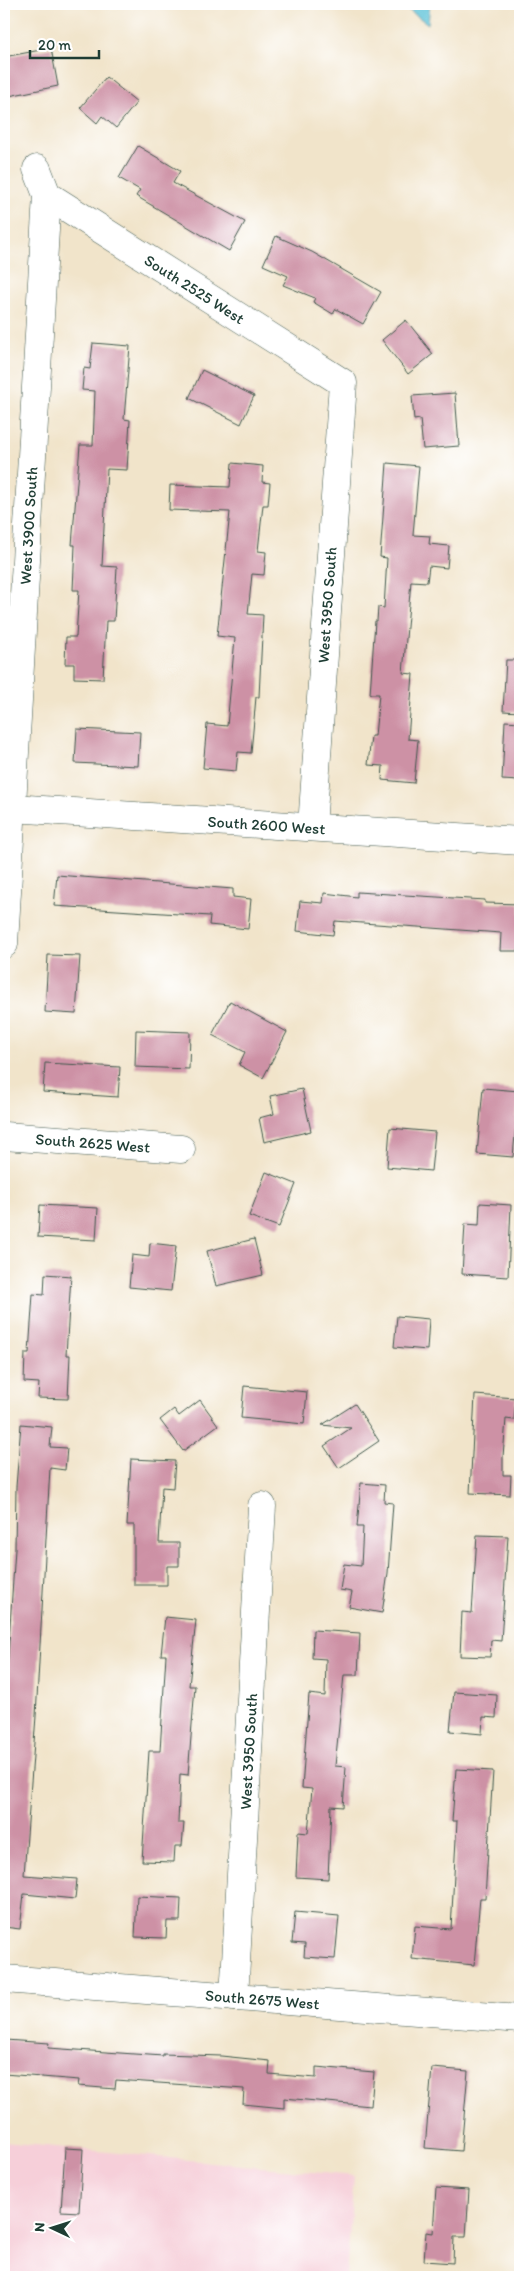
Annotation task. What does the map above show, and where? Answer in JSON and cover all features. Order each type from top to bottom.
[{"type":"street","name":"West 3900 South","points":[[4,944],[47,195],[37,169]]},
{"type":"street","name":"South 2525 West","points":[[47,195],[343,383]]},
{"type":"street","name":"West 3950 South","points":[[312,827],[343,383]]},
{"type":"street","name":"South 2600 West","points":[[12,808],[520,841]]},
{"type":"street","name":"South 2625 West","points":[[4,1136],[181,1149]]},
{"type":"street","name":"West 3950 South","points":[[234,1997],[262,1506]]},
{"type":"street","name":"South 2675 West","points":[[4,1979],[520,2019]]},
{"type":"shaded area","points":[[4,2142],[354,2176],[346,2277],[4,2277]]},
{"type":"water","points":[[400,4],[430,4],[428,24]]},
{"type":"building","points":[[51,48],[58,86],[4,97],[4,57]]},
{"type":"building","points":[[106,77],[137,102],[116,128],[102,116],[97,123],[80,108]]},
{"type":"building","points":[[138,146],[180,171],[173,183],[245,222],[229,251],[136,196],[140,190],[119,178]]},
{"type":"building","points":[[276,236],[312,252],[381,292],[363,324],[336,309],[333,314],[313,302],[315,298],[283,285],[288,276],[263,265]]},
{"type":"building","points":[[406,320],[433,354],[408,374],[382,340]]},
{"type":"building","points":[[93,343],[130,346],[124,419],[130,420],[127,470],[107,469],[102,566],[117,567],[114,621],[106,621],[103,679],[74,678],[74,664],[65,664],[66,637],[76,637],[79,590],[73,590],[75,545],[72,545],[80,445],[93,445],[95,391],[82,390],[84,368],[90,369]]},
{"type":"building","points":[[202,370],[254,396],[241,424],[189,398]]},
{"type":"building","points":[[455,393],[459,446],[423,449],[420,419],[414,420],[412,396]]},
{"type":"building","points":[[232,463],[263,466],[262,482],[270,483],[268,505],[263,505],[258,551],[266,552],[264,575],[252,574],[248,614],[263,615],[259,697],[256,697],[251,753],[238,752],[236,771],[203,768],[207,724],[227,726],[235,638],[217,636],[230,512],[169,510],[170,485],[230,487]]},
{"type":"building","points":[[387,463],[419,466],[413,535],[430,536],[429,544],[449,546],[447,568],[429,566],[427,582],[411,581],[403,673],[413,674],[408,739],[418,740],[414,783],[382,780],[383,766],[368,765],[371,736],[375,736],[379,694],[370,694],[375,621],[377,621],[378,607],[384,608],[387,558],[380,557]]},
{"type":"building","points":[[506,660],[520,660],[520,712],[503,711]]},
{"type":"building","points":[[505,721],[520,722],[520,781],[502,780]]},
{"type":"building","points":[[77,729],[140,732],[138,766],[75,763]]},
{"type":"building","points":[[57,875],[233,889],[233,897],[251,899],[248,929],[209,925],[210,916],[54,906]]},
{"type":"building","points":[[357,892],[485,900],[485,903],[520,904],[520,951],[500,951],[501,933],[335,921],[333,935],[297,931],[300,901],[323,903],[324,893],[357,897]]},
{"type":"building","points":[[48,955],[80,956],[76,1014],[45,1012]]},
{"type":"building","points":[[230,1001],[287,1032],[263,1078],[239,1065],[245,1052],[212,1035]]},
{"type":"building","points":[[136,1030],[190,1032],[189,1069],[135,1067]]},
{"type":"building","points":[[45,1063],[120,1067],[118,1097],[43,1092]]},
{"type":"building","points":[[483,1088],[519,1091],[513,1157],[477,1154]]},
{"type":"building","points":[[302,1089],[311,1131],[264,1142],[259,1118],[274,1114],[270,1096]]},
{"type":"building","points":[[390,1128],[435,1132],[431,1171],[387,1167]]},
{"type":"building","points":[[266,1172],[296,1184],[279,1227],[249,1216]]},
{"type":"building","points":[[480,1203],[511,1205],[508,1277],[462,1274],[465,1224],[479,1225]]},
{"type":"building","points":[[40,1205],[98,1208],[96,1240],[38,1237]]},
{"type":"building","points":[[254,1239],[263,1275],[216,1286],[207,1251]]},
{"type":"building","points":[[150,1243],[176,1246],[171,1291],[129,1287],[132,1255],[149,1257]]},
{"type":"building","points":[[45,1274],[71,1276],[66,1355],[70,1355],[68,1399],[38,1398],[39,1383],[24,1382],[25,1353],[29,1353],[33,1294],[44,1295]]},
{"type":"building","points":[[397,1316],[429,1319],[427,1350],[394,1347]]},
{"type":"building","points":[[244,1386],[307,1392],[304,1424],[241,1418]]},
{"type":"building","points":[[475,1395],[516,1398],[514,1420],[506,1419],[503,1457],[503,1475],[511,1475],[510,1495],[470,1493]]},
{"type":"building","points":[[200,1400],[218,1425],[183,1451],[160,1420],[174,1409],[179,1416]]},
{"type":"building","points":[[355,1404],[379,1441],[339,1468],[324,1446],[351,1428],[322,1425]]},
{"type":"building","points":[[21,1424],[52,1427],[50,1447],[67,1448],[65,1470],[50,1468],[36,1716],[24,1875],[77,1879],[75,1899],[24,1894],[20,1929],[4,1927],[4,1718]]},
{"type":"building","points":[[131,1459],[175,1461],[173,1488],[162,1487],[159,1543],[179,1543],[179,1566],[167,1566],[167,1585],[134,1585],[134,1525],[127,1525]]},
{"type":"building","points":[[361,1483],[385,1485],[384,1502],[393,1503],[388,1573],[382,1613],[349,1607],[352,1592],[340,1590],[344,1564],[361,1566],[363,1527],[357,1527]]},
{"type":"building","points":[[477,1535],[508,1536],[501,1641],[491,1640],[490,1657],[460,1656],[462,1612],[472,1613]]},
{"type":"building","points":[[165,1617],[196,1620],[189,1686],[195,1686],[188,1775],[180,1774],[178,1823],[184,1823],[182,1846],[175,1846],[174,1862],[142,1861],[149,1751],[160,1751],[166,1655],[161,1655]]},
{"type":"building","points":[[313,1630],[360,1633],[358,1675],[344,1675],[335,1766],[346,1767],[343,1807],[331,1806],[328,1879],[296,1877],[298,1832],[308,1833],[312,1789],[302,1788],[309,1694],[325,1696],[326,1659],[312,1658]]},
{"type":"building","points":[[454,1692],[497,1695],[496,1718],[483,1717],[482,1734],[450,1731]]},
{"type":"building","points":[[456,1769],[493,1771],[485,1898],[480,1898],[474,1965],[412,1959],[415,1926],[451,1929],[457,1821],[452,1821]]},
{"type":"building","points":[[137,1896],[181,1898],[180,1921],[167,1921],[166,1938],[135,1937]]},
{"type":"building","points":[[295,1912],[339,1916],[335,1959],[304,1957],[305,1944],[292,1943]]},
{"type":"building","points":[[5,2040],[49,2043],[48,2048],[163,2056],[163,2054],[221,2056],[270,2061],[269,2074],[316,2078],[316,2067],[374,2072],[371,2106],[284,2098],[284,2108],[243,2104],[244,2089],[116,2080],[115,2089],[78,2086],[79,2080],[4,2074]]},
{"type":"building","points":[[432,2068],[468,2071],[461,2151],[425,2148]]},
{"type":"building","points":[[65,2148],[83,2149],[79,2212],[61,2211]]},
{"type":"building","points":[[436,2188],[469,2190],[466,2237],[454,2237],[453,2263],[424,2261],[426,2232],[433,2233]]}]
